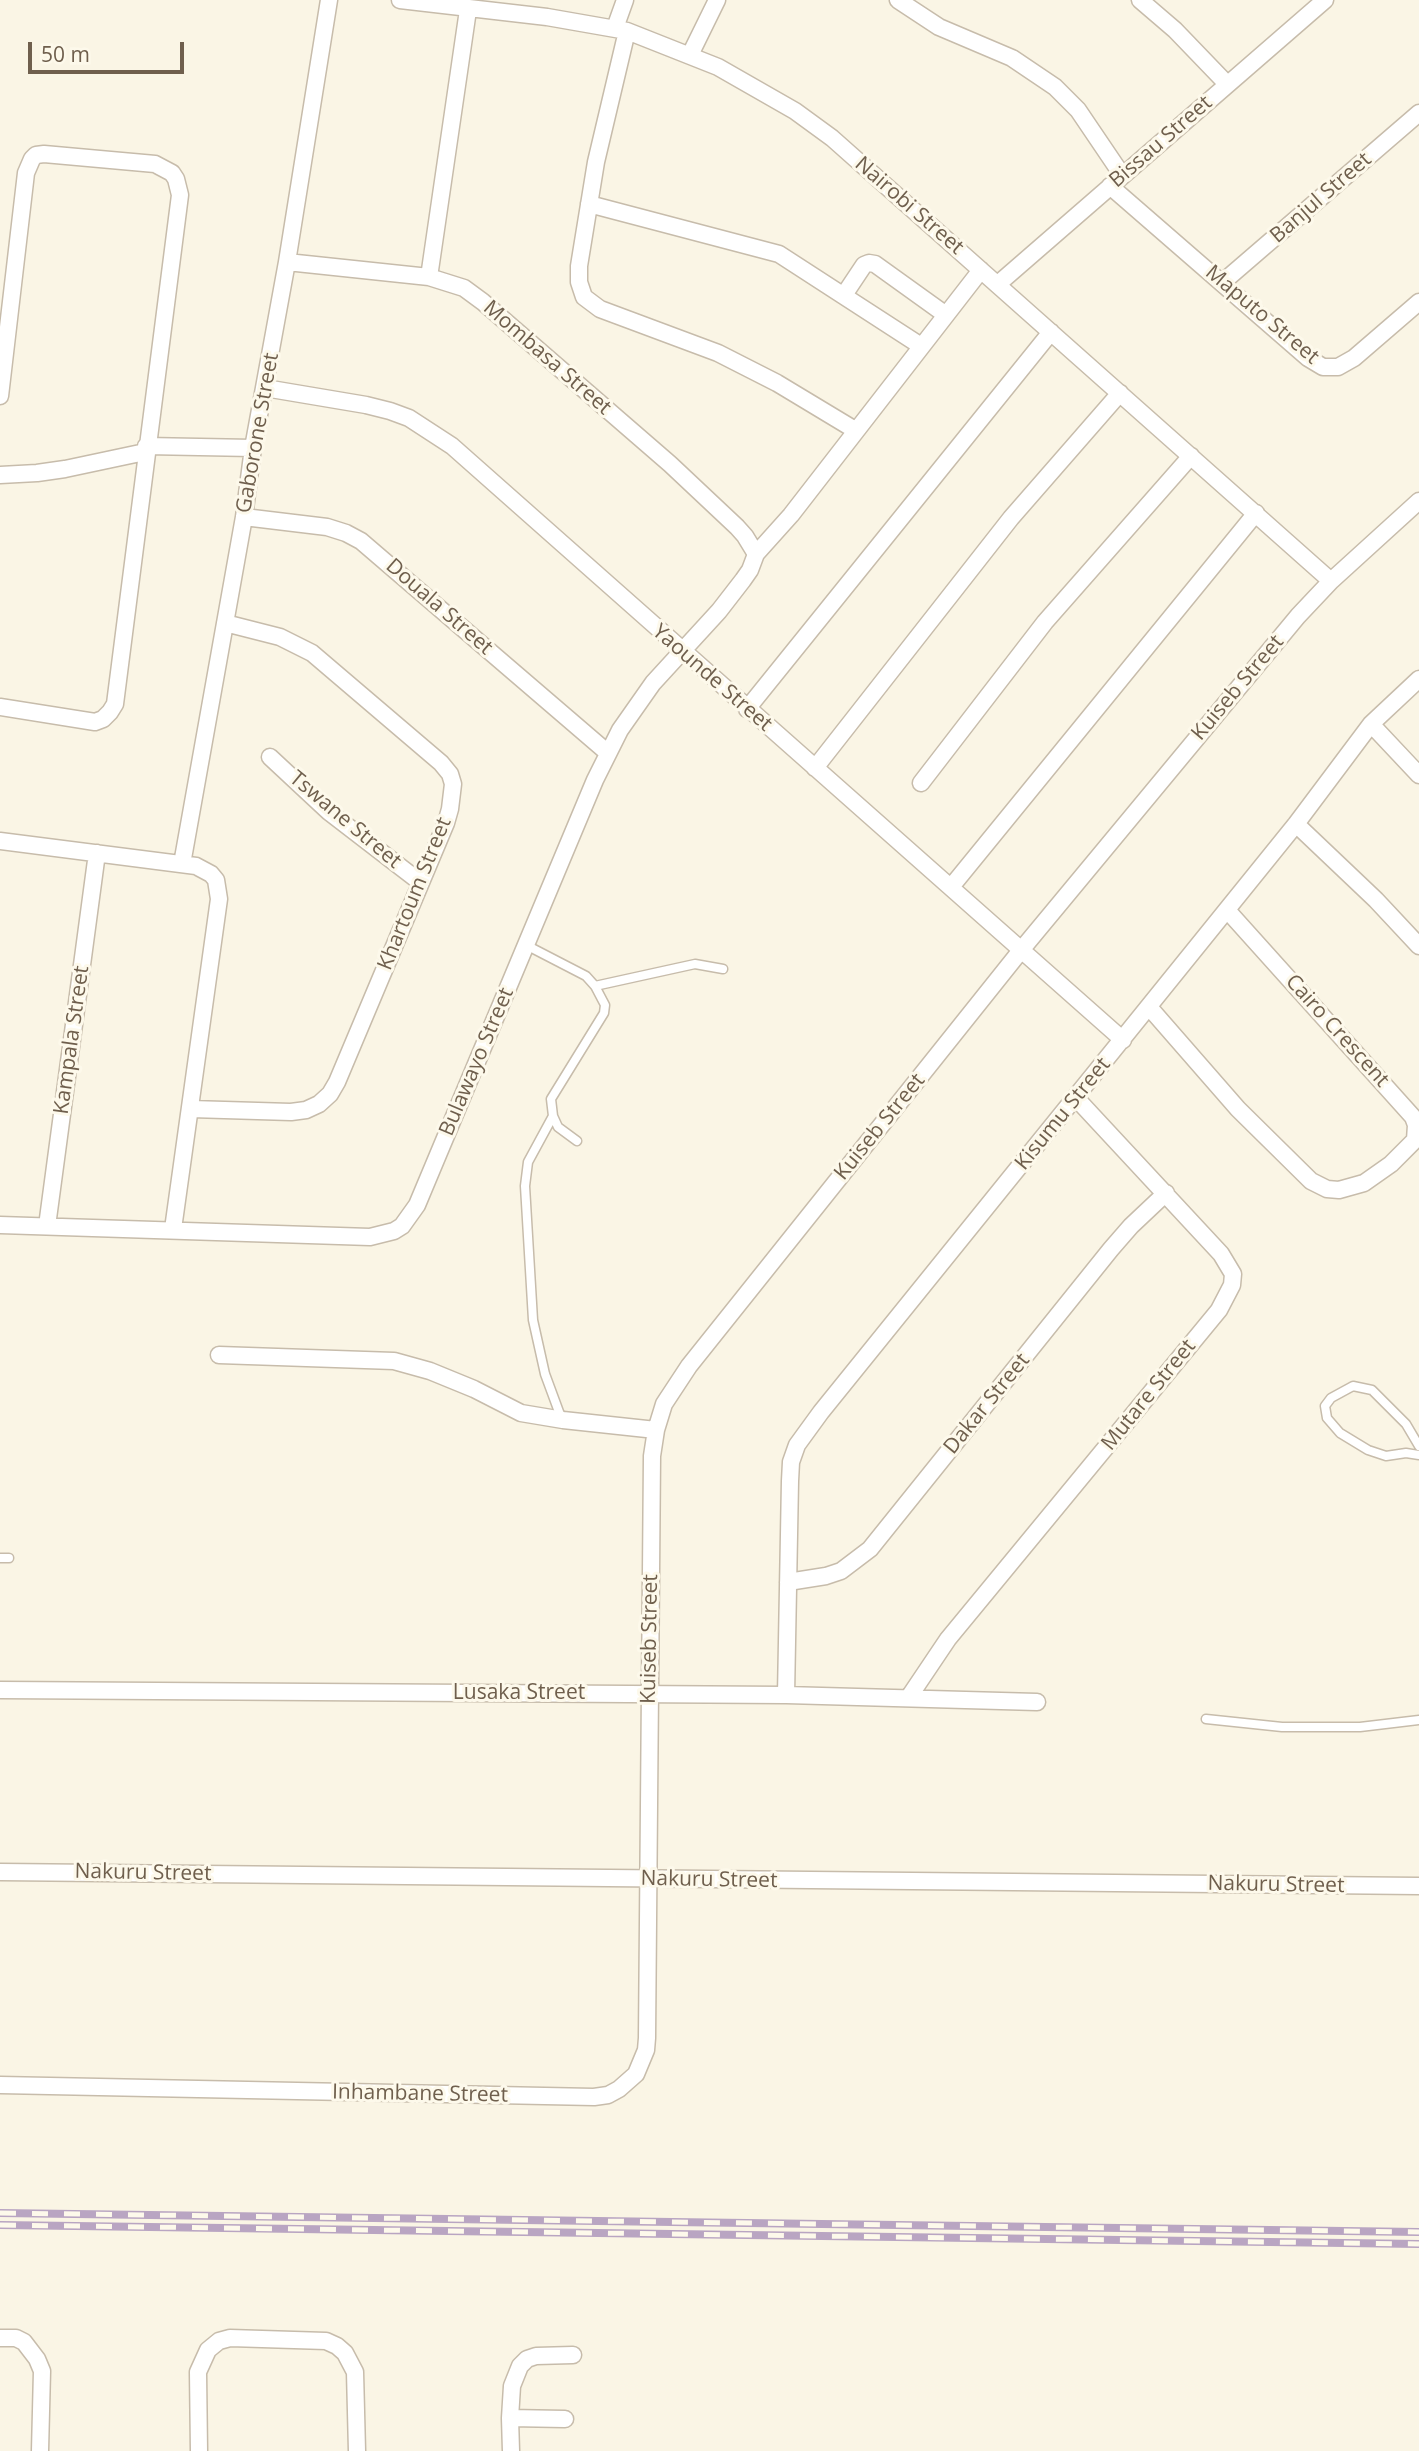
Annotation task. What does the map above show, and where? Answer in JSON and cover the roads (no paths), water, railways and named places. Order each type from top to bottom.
[{"type":"street","name":"Gaborone Street","points":[[183,864],[244,517],[253,448],[287,262],[329,0]]},
{"type":"street","name":"Nairobi Street","points":[[400,0],[468,10],[547,17],[621,29],[690,55],[765,92],[832,138],[1331,581]]},
{"type":"street","points":[[625,0],[578,274],[581,290],[589,302],[600,309],[718,353],[777,383],[855,430]]},
{"type":"street","points":[[690,55],[717,0]]},
{"type":"street","points":[[898,0],[939,27],[1012,58],[1055,87],[1078,110],[1122,175]]},
{"type":"street","points":[[1140,0],[1175,30],[1227,84]]},
{"type":"street","name":"Bissau Street","points":[[998,285],[1325,0]]},
{"type":"street","points":[[429,277],[468,10]]},
{"type":"street","name":"Banjul Street","points":[[1223,282],[1419,113]]},
{"type":"street","points":[[0,397],[26,173],[32,159],[36,155],[44,154],[155,164],[172,173],[180,195],[117,696],[110,712],[95,722],[0,707]]},
{"type":"street","name":"Maputo Street","points":[[1110,186],[1308,358],[1323,367],[1331,368],[1354,358],[1419,302]]},
{"type":"street","points":[[589,204],[779,254],[921,346]]},
{"type":"street","name":"Mombasa Street","points":[[287,262],[429,277],[464,288],[670,464],[737,527],[756,554]]},
{"type":"street","points":[[844,295],[864,265],[875,264],[946,315]]},
{"type":"street","name":"Bulawayo Street","points":[[0,1225],[370,1237],[394,1231],[402,1226],[417,1205],[608,752],[636,705],[719,611],[750,570],[756,554],[790,515],[981,270]]},
{"type":"street","points":[[747,709],[1051,332]]},
{"type":"street","name":"Yaounde Street","points":[[265,388],[366,405],[409,418],[452,446],[1123,1040]]},
{"type":"street","points":[[815,768],[1011,518],[1120,393]]},
{"type":"street","points":[[0,475],[65,469],[146,449],[253,448]]},
{"type":"street","points":[[921,783],[1045,622],[1191,456]]},
{"type":"street","name":"Kuiseb Street","points":[[647,1879],[652,1456],[664,1404],[689,1366],[1022,949],[1298,616],[1331,581],[1419,501]]},
{"type":"street","points":[[951,887],[1256,513]]},
{"type":"street","name":"Douala Street","points":[[244,517],[327,527],[361,541],[608,752]]},
{"type":"street","name":"Khartoum Street","points":[[191,1109],[279,1112],[306,1110],[319,1104],[330,1094],[421,882],[450,809],[453,785],[450,774],[441,763],[312,653],[280,637],[225,624]]},
{"type":"street","name":"Kisumu Street","points":[[786,1695],[791,1462],[797,1445],[1296,824],[1371,724],[1419,679]]},
{"type":"street","points":[[1371,724],[1419,775]]},
{"type":"street","name":"Tswane Street","points":[[270,757],[329,812],[421,882]]},
{"type":"street","points":[[1296,824],[1376,900],[1419,946]]},
{"type":"street","points":[[0,841],[196,866],[211,874],[219,888],[173,1229]]},
{"type":"street","name":"Kampala Street","points":[[47,1226],[97,853]]},
{"type":"street","name":"Cairo Crescent","points":[[1149,1007],[1238,1109],[1280,1148],[1304,1175],[1319,1185],[1339,1190],[1364,1183],[1391,1164],[1415,1140],[1416,1125],[1413,1117],[1227,910]]},
{"type":"street","name":"Mutare Street","points":[[909,1697],[948,1639],[1227,1298],[1232,1285],[1233,1274],[1229,1264],[1076,1098]]},
{"type":"street","name":"Dakar Street","points":[[788,1582],[841,1571],[870,1549],[1111,1249],[1166,1193]]},
{"type":"street","points":[[219,1355],[394,1361],[429,1371],[520,1413],[656,1430]]},
{"type":"street","name":"Lusaka Street","points":[[0,1690],[786,1695],[1037,1702]]},
{"type":"street","name":"Nakuru Street","points":[[0,1872],[1419,1886]]},
{"type":"street","name":"Inhambane Street","points":[[0,2085],[594,2097],[608,2095],[628,2083],[636,2074],[646,2050],[647,1879]]},
{"type":"street","points":[[0,2338],[24,2342],[42,2371],[40,2451]]},
{"type":"street","points":[[199,2451],[198,2372],[208,2350],[219,2341],[229,2338],[326,2342],[345,2353],[355,2372],[357,2451]]},
{"type":"street","points":[[511,2451],[512,2386],[520,2366],[527,2359],[536,2356],[573,2355]]},
{"type":"street","points":[[510,2418],[565,2419]]},
{"type":"lane","points":[[526,944],[586,976],[605,1005],[604,1013],[551,1099],[558,1127],[577,1141]]},
{"type":"lane","points":[[595,986],[695,964],[723,969]]},
{"type":"lane","points":[[553,1115],[528,1162],[525,1186],[533,1320],[545,1374],[562,1420]]},
{"type":"lane","points":[[1419,1446],[1406,1424],[1372,1390],[1353,1387],[1331,1398],[1325,1406],[1327,1418],[1340,1433],[1368,1450],[1386,1456],[1406,1453],[1419,1455]]},
{"type":"lane","points":[[1206,1719],[1282,1727],[1360,1727],[1419,1720]]},
{"type":"railway","points":[[0,2213],[1419,2232]]},
{"type":"railway","points":[[0,2225],[1419,2244]]}]
